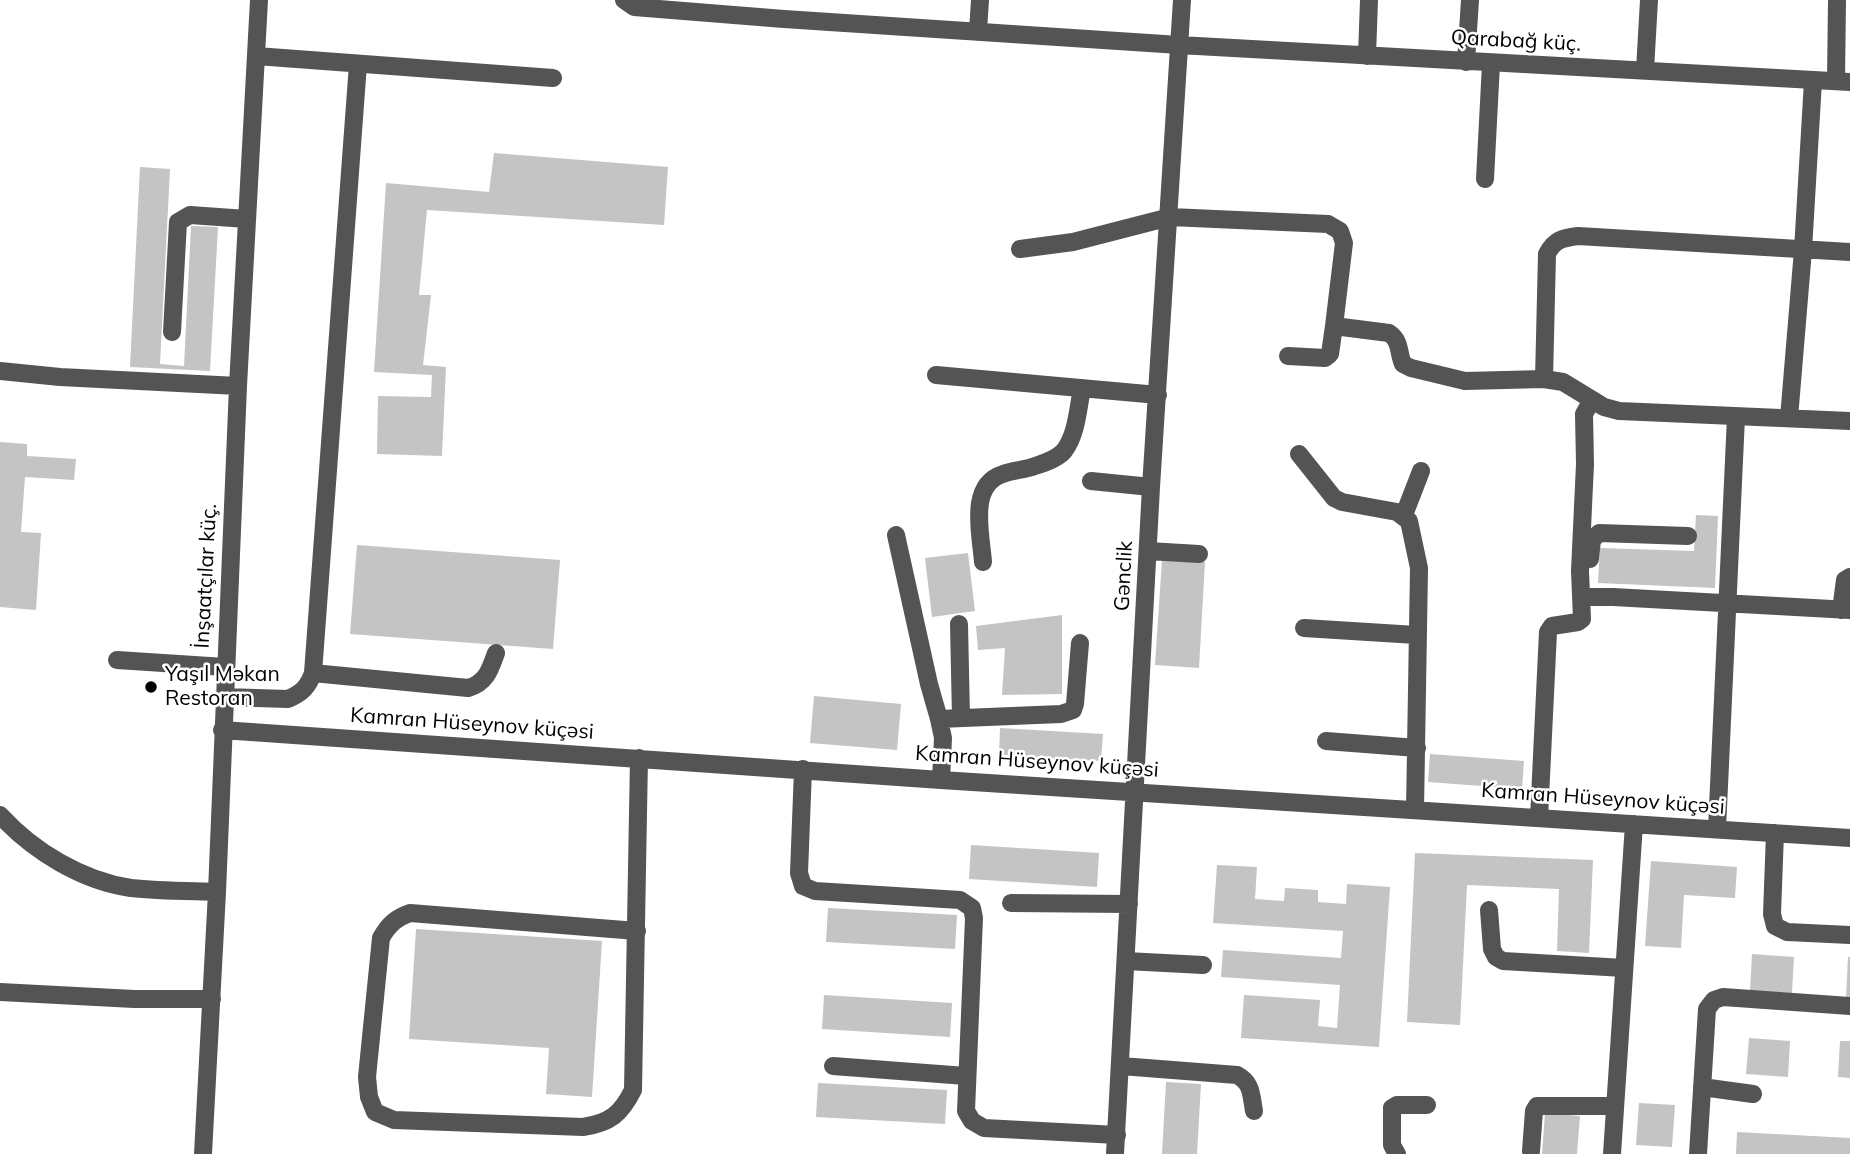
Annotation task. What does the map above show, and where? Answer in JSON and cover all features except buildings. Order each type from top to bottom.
[{"type":"street","name":"İnşaatçılar küç.","points":[[204,1154],[238,386],[259,0]]},
{"type":"street","name":"Qarabağ küç.","points":[[624,0],[634,7],[784,19],[1491,64],[1843,82]]},
{"type":"street","points":[[784,19],[785,0]]},
{"type":"street","points":[[978,31],[980,0]]},
{"type":"street","name":"Gənclik","points":[[1115,1154],[1151,487],[1182,0]]},
{"type":"street","points":[[1367,56],[1369,0]]},
{"type":"street","points":[[1466,62],[1470,0]]},
{"type":"street","points":[[1645,70],[1649,0]]},
{"type":"street","points":[[1837,0],[1843,82]]},
{"type":"street","points":[[256,56],[552,78]]},
{"type":"street","points":[[224,697],[288,699],[308,686],[313,673],[358,64]]},
{"type":"street","points":[[1485,179],[1491,64]]},
{"type":"street","points":[[1789,418],[1804,250],[1813,81]]},
{"type":"street","points":[[172,332],[178,222],[190,215],[247,219]]},
{"type":"street","points":[[1020,248],[1073,242],[1170,217],[1336,226],[1344,243],[1329,354],[1325,358],[1288,356]]},
{"type":"street","points":[[1544,379],[1547,254],[1553,243],[1563,237],[1850,252]]},
{"type":"street","points":[[1334,327],[1395,337],[1403,364],[1425,373],[1465,381],[1544,379],[1563,382],[1604,407],[1619,411],[1850,421]]},
{"type":"street","points":[[0,371],[60,377],[238,386]]},
{"type":"street","points":[[936,375],[1158,395]]},
{"type":"street","points":[[983,562],[980,512],[983,489],[991,480],[1003,474],[1033,467],[1051,460],[1063,451],[1073,433],[1082,388]]},
{"type":"street","points":[[1587,597],[1580,571],[1585,464],[1584,414],[1592,400]]},
{"type":"street","points":[[1717,829],[1736,417]]},
{"type":"street","points":[[1299,454],[1334,498],[1404,515],[1409,522],[1418,558],[1415,810]]},
{"type":"street","points":[[1404,515],[1421,471]]},
{"type":"street","points":[[1091,481],[1151,487]]},
{"type":"street","points":[[1539,818],[1548,632],[1552,626],[1577,622],[1582,618],[1587,597],[1591,540],[1599,533],[1688,536]]},
{"type":"street","points":[[897,535],[943,738],[941,780]]},
{"type":"street","points":[[1148,551],[1199,554]]},
{"type":"street","points":[[1587,597],[1845,610],[1845,580],[1850,577]]},
{"type":"street","points":[[959,624],[961,718]]},
{"type":"street","points":[[1304,628],[1416,635]]},
{"type":"street","points":[[939,719],[1061,714],[1073,710],[1080,643]]},
{"type":"street","points":[[313,673],[468,688],[478,685],[488,675],[496,653]]},
{"type":"street","points":[[117,660],[225,667]]},
{"type":"street","name":"Kamran Hüseynov küçəsi","points":[[222,730],[941,780],[1850,838]]},
{"type":"street","points":[[1326,741],[1417,748]]},
{"type":"street","points":[[637,931],[410,913],[398,917],[387,926],[381,938],[367,1077],[369,1097],[375,1112],[394,1120],[583,1127],[599,1125],[623,1110],[633,1090],[637,931],[639,758]]},
{"type":"street","points":[[803,769],[799,873],[803,886],[815,891],[960,900],[972,908],[974,918],[966,1076],[966,1111],[972,1121],[984,1128],[1116,1135]]},
{"type":"street","points":[[0,815],[34,846],[71,868],[100,880],[130,887],[217,892]]},
{"type":"street","points":[[1612,1154],[1634,824]]},
{"type":"street","points":[[1775,833],[1772,914],[1775,926],[1787,932],[1850,935]]},
{"type":"street","points":[[1011,903],[1129,904]]},
{"type":"street","points":[[1489,910],[1492,949],[1496,957],[1503,961],[1624,968]]},
{"type":"street","points":[[1126,961],[1203,965]]},
{"type":"street","points":[[0,992],[134,999],[212,999]]},
{"type":"street","points":[[1698,1154],[1707,1009],[1714,1000],[1723,997],[1850,1006]]},
{"type":"street","points":[[833,1066],[966,1076]]},
{"type":"street","points":[[1121,1066],[1237,1075],[1250,1086],[1254,1111]]},
{"type":"street","points":[[1702,1087],[1753,1094]]},
{"type":"street","points":[[1389,1153],[1392,1108],[1397,1105],[1427,1105]]},
{"type":"street","points":[[1531,1151],[1534,1111],[1537,1106],[1615,1106]]},
{"type":"place","name":"Yaşıl Məkan Restoran","points":[[151,687]]}]
